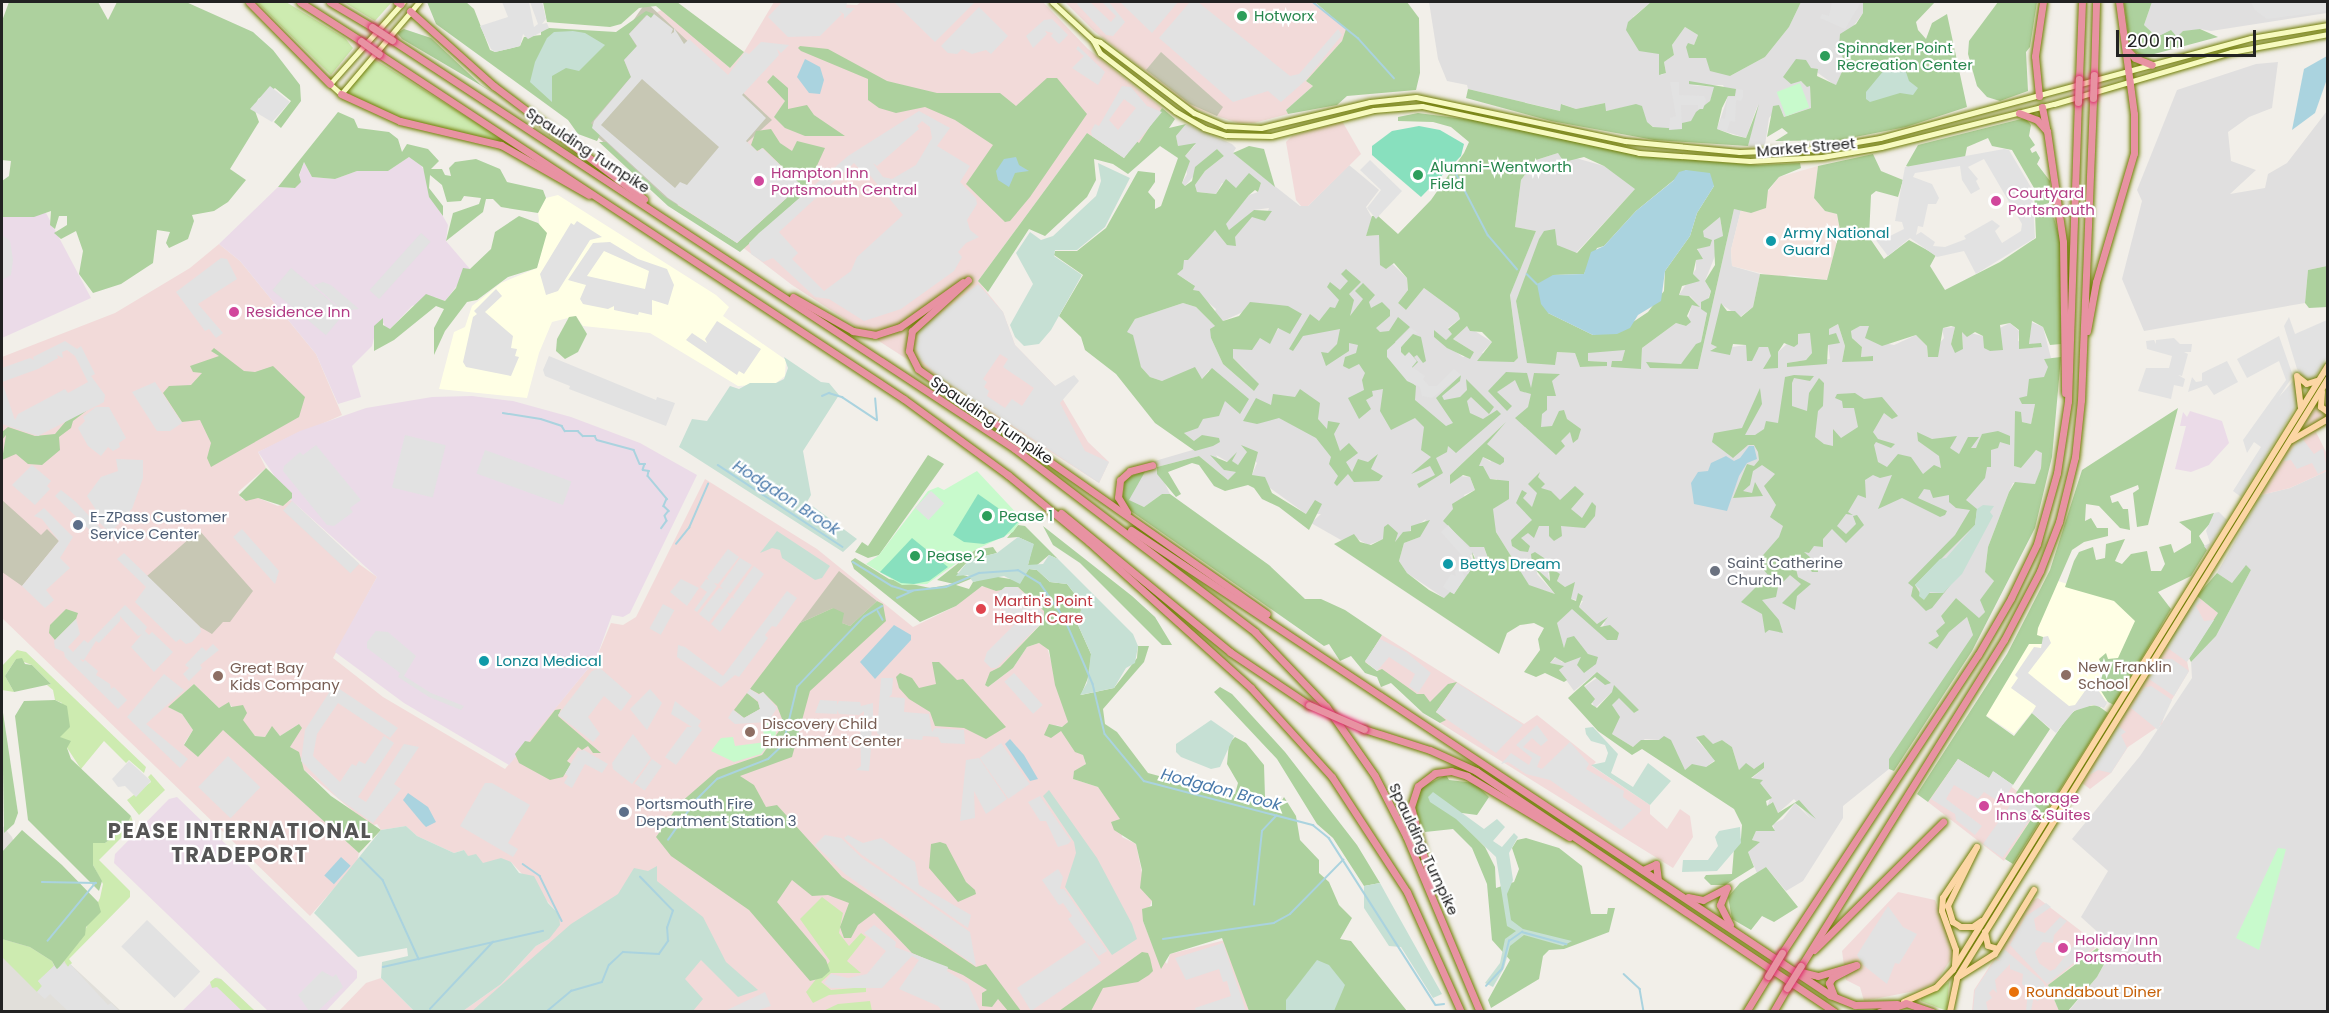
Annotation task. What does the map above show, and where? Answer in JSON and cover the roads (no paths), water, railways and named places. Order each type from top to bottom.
[{"type":"highway","points":[[249,2],[330,84]]},
{"type":"highway","points":[[300,2],[661,237],[904,399],[1078,525],[1230,652],[1309,705],[1365,729],[1430,750],[1476,771],[1835,1011]]},
{"type":"highway","name":"Spaulding Turnpike","points":[[330,2],[651,207],[1077,495],[1229,610],[1315,693],[1347,733],[1383,790],[1480,1011]]},
{"type":"highway","points":[[2039,96],[2035,56],[2043,2]]},
{"type":"highway","points":[[1746,1011],[1984,645],[2023,575],[2052,494],[2067,405],[2066,357],[2082,2]]},
{"type":"highway","points":[[1773,1011],[2009,632],[2051,544],[2075,457],[2084,339],[2096,2]]},
{"type":"highway","points":[[2084,339],[2096,282],[2131,169],[2135,126],[2119,2]]},
{"type":"highway","points":[[410,11],[495,86],[638,192],[651,207]]},
{"type":"highway","points":[[2126,48],[2135,58],[2152,65]]},
{"type":"highway","points":[[341,94],[400,121],[473,136],[511,149],[661,237]]},
{"type":"highway","points":[[2042,107],[2063,242],[2067,341]]},
{"type":"highway","points":[[2019,113],[2031,116],[2047,131]]},
{"type":"highway","points":[[744,270],[848,329],[869,335],[896,330],[968,280],[915,326],[909,346],[915,366],[1132,518],[1318,654]]},
{"type":"highway","points":[[1132,518],[1118,497],[1119,483],[1127,473],[1152,465]]},
{"type":"highway","points":[[1015,481],[1215,655],[1311,750],[1353,804],[1394,870],[1461,1011]]},
{"type":"highway","points":[[1077,495],[1834,997],[1855,1005],[1916,1004],[1932,1011]]},
{"type":"highway","points":[[1441,919],[1411,807],[1421,782],[1440,771],[1456,772],[1479,782],[1647,884]]},
{"type":"highway","points":[[1801,966],[1943,822]]},
{"type":"highway","points":[[1643,870],[1656,864],[1658,880]]},
{"type":"highway","points":[[1679,894],[1702,900],[1727,888],[1720,900],[1721,910],[1735,932]]},
{"type":"highway","points":[[1459,961],[1485,1011]]},
{"type":"highway","points":[[1788,967],[1813,976],[1856,965],[1830,980],[1834,997]]},
{"type":"highway","points":[[1879,1011],[1898,1004]]},
{"type":"main road","points":[[410,11],[400,2],[330,84],[341,94],[419,2]]},
{"type":"main road","points":[[1052,2],[1093,40]]},
{"type":"main road","name":"Market Street","points":[[2328,25],[2252,38],[1880,138],[1765,152],[1691,150],[1625,141],[1423,98],[1377,101],[1278,125],[1242,128],[1202,118],[1100,42],[1093,40],[1094,48],[1108,60],[1197,124],[1234,136],[1280,134],[1374,110],[1422,106],[1655,155],[1772,161],[1855,153],[2042,107],[2248,48],[2328,34]]},
{"type":"main road","points":[[2039,96],[2042,107]]},
{"type":"main road","points":[[2328,366],[2320,400],[2328,412]]},
{"type":"main road","points":[[2301,408],[2296,376],[2307,384],[2323,382]]},
{"type":"main road","points":[[1898,1004],[1930,991],[1953,970],[2301,408],[2323,382]]},
{"type":"main road","points":[[1950,1011],[1957,978],[2323,382]]},
{"type":"main road","points":[[2287,444],[2328,419]]},
{"type":"main road","points":[[1953,970],[1956,950],[1942,911],[1943,898],[1977,847],[1949,897],[1948,912],[1953,922],[1964,928],[1977,925],[1988,914]]},
{"type":"main road","points":[[1957,978],[1987,962],[1998,950],[2034,890]]},
{"type":"main road","points":[[1985,932],[1988,946],[1998,950]]},
{"type":"water","points":[[2327,56],[2327,79],[2315,113],[2292,130],[2304,69]]},
{"type":"water","points":[[805,59],[820,67],[824,80],[820,94],[809,93],[797,77]]},
{"type":"water","points":[[1016,157],[1019,165],[1029,171],[1015,173],[1009,187],[998,180],[996,171],[1004,159]]},
{"type":"water","points":[[1686,170],[1710,173],[1714,186],[1697,213],[1690,236],[1665,271],[1661,301],[1638,315],[1630,328],[1617,334],[1593,335],[1548,313],[1541,304],[1537,284],[1553,275],[1584,274],[1591,252],[1604,246],[1636,211],[1673,181],[1679,172]]},
{"type":"water","points":[[1749,446],[1754,446],[1757,459],[1747,463],[1739,476],[1727,511],[1694,504],[1691,483],[1698,472],[1708,471],[1711,463],[1726,456],[1734,461],[1740,458]]},
{"type":"water","points":[[894,625],[911,635],[911,640],[875,679],[860,662]]},
{"type":"water","points":[[1010,739],[1024,755],[1038,779],[1030,781],[1005,744]]},
{"type":"water","points":[[408,793],[428,807],[436,822],[426,827],[423,824],[403,800]]},
{"type":"water","points":[[341,857],[351,866],[334,884],[324,876]]},
{"type":"waterway","points":[[1313,2],[1358,38],[1394,78]]},
{"type":"waterway","points":[[1456,173],[1488,235],[1517,269]]},
{"type":"waterway","points":[[1527,274],[1537,284]]},
{"type":"waterway","points":[[822,396],[829,393],[842,397],[877,420],[875,399]]},
{"type":"waterway","name":"Hodgdon Brook","points":[[503,413],[541,419],[562,426],[565,431],[578,431],[583,436],[595,436],[597,440],[634,450],[640,464],[645,464],[643,470],[649,471],[648,476],[667,499],[664,506],[669,511],[665,516],[667,521],[662,528]]},
{"type":"waterway","name":"Hodgdon Brook","points":[[718,465],[843,547]]},
{"type":"waterway","name":"Hodgdon Brook","points":[[676,544],[689,528],[708,484]]},
{"type":"waterway","name":"Hodgdon Brook","points":[[853,562],[892,586],[908,591],[946,587],[979,573],[1018,570],[1040,583],[1065,619],[1093,684],[1105,734],[1144,781],[1313,825],[1329,838],[1436,1005],[1444,1004]]},
{"type":"waterway","points":[[897,598],[913,591]]},
{"type":"waterway","points":[[668,840],[696,800],[717,779],[768,759],[783,745],[797,687],[864,617],[882,606]]},
{"type":"waterway","points":[[878,611],[883,620]]},
{"type":"waterway","points":[[1254,905],[1262,831],[1276,816]]},
{"type":"waterway","points":[[361,858],[383,880],[419,959]]},
{"type":"waterway","points":[[1163,939],[1274,923],[1290,914],[1343,860]]},
{"type":"waterway","points":[[523,864],[540,876],[562,921]]},
{"type":"waterway","points":[[546,1012],[571,991],[602,982],[609,965],[623,952],[659,954],[668,941],[667,928],[673,911],[640,877]]},
{"type":"waterway","points":[[42,882],[96,883],[48,941]]},
{"type":"waterway","points":[[383,967],[543,931]]},
{"type":"waterway","name":"Hodgdon Brook","points":[[1486,986],[1502,969],[1509,941],[1522,932],[1566,944]]},
{"type":"waterway","points":[[430,1009],[493,942]]},
{"type":"waterway","name":"Hodgdon Brook","points":[[1624,974],[1640,989],[1644,1012]]},
{"type":"place","name":"Hotworx","points":[[1242,16]]},
{"type":"place","name":"Spinnaker Point Recreation Center","points":[[1825,56]]},
{"type":"place","name":"Alumni-Wentworth Field","points":[[1418,175]]},
{"type":"place","name":"Hampton Inn Portsmouth Central","points":[[759,181]]},
{"type":"place","name":"Courtyard Portsmouth","points":[[1996,201]]},
{"type":"place","name":"Army National Guard","points":[[1771,241]]},
{"type":"place","name":"Residence Inn","points":[[234,312]]},
{"type":"place","name":"Pease 1","points":[[987,516]]},
{"type":"place","name":"E-ZPass Customer Service Center","points":[[78,525]]},
{"type":"place","name":"Pease 2","points":[[915,556]]},
{"type":"place","name":"Bettys Dream","points":[[1448,564]]},
{"type":"place","name":"Saint Catherine Church","points":[[1715,571]]},
{"type":"place","name":"Martin's Point Health Care","points":[[981,609]]},
{"type":"place","name":"Lonza Medical","points":[[484,661]]},
{"type":"place","name":"New Franklin School","points":[[2066,675]]},
{"type":"place","name":"Great Bay Kids Company","points":[[218,676]]},
{"type":"place","name":"Discovery Child Enrichment Center","points":[[750,732]]},
{"type":"place","name":"Anchorage Inns & Suites","points":[[1984,806]]},
{"type":"place","name":"Portsmouth Fire Department Station 3","points":[[624,812]]},
{"type":"place","name":"Holiday Inn Portsmouth","points":[[2063,948]]},
{"type":"place","name":"Roundabout Diner","points":[[2014,992]]},
{"type":"district","name":"PEASE INTERNATIONAL TRADEPORT","points":[[240,843]]}]
